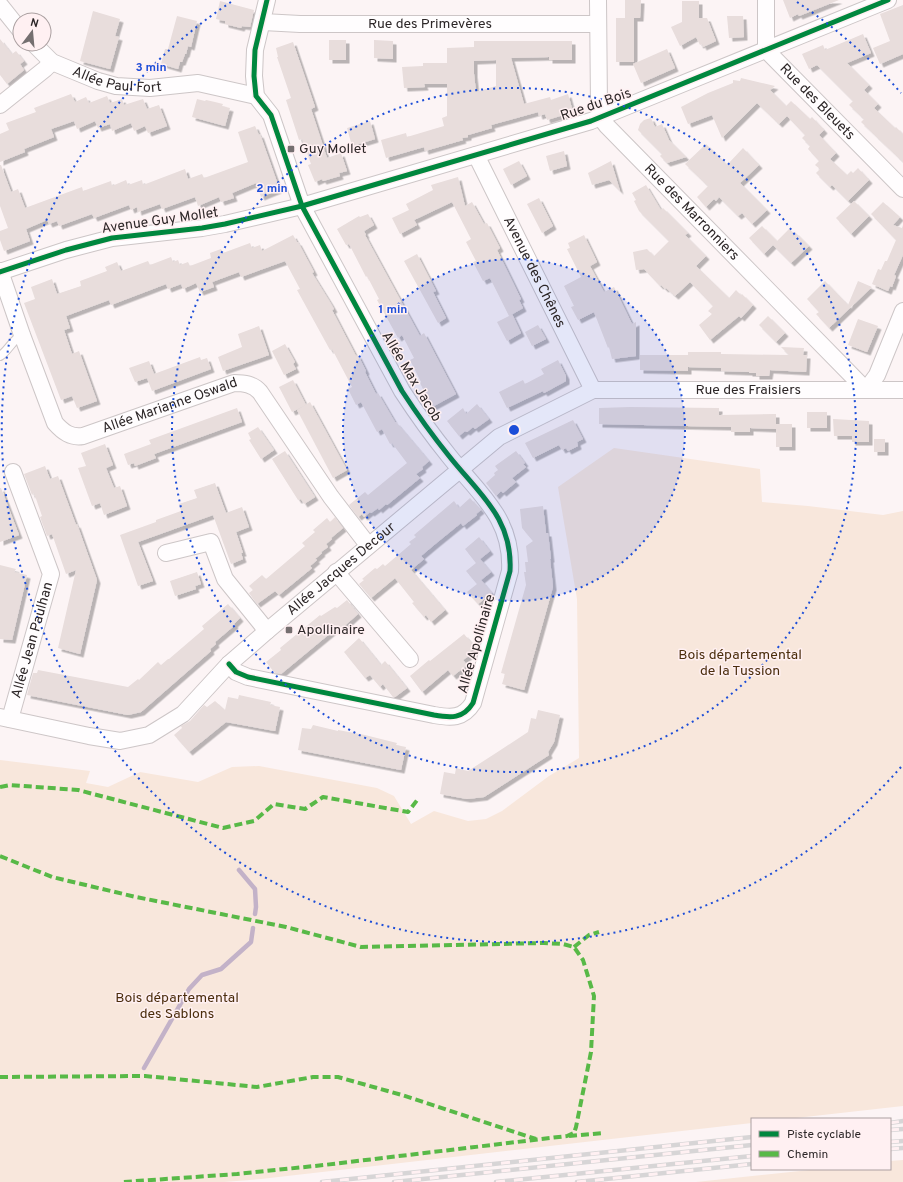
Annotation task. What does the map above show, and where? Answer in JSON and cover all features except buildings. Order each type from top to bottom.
[{"type":"street","points":[[256,96],[254,76],[255,50],[263,22],[267,0]]},
{"type":"street","points":[[598,0],[599,106],[601,118]]},
{"type":"street","points":[[766,0],[766,50]]},
{"type":"street","name":"Rue du Bois","points":[[302,206],[601,118],[888,0]]},
{"type":"street","points":[[0,5],[12,20]]},
{"type":"street","name":"Rue des Primevères","points":[[263,22],[300,24],[598,24]]},
{"type":"street","name":"Rue des Bleuets","points":[[766,50],[903,189]]},
{"type":"street","name":"Allée Paul Fort","points":[[42,52],[52,62],[98,81],[116,86],[150,88],[198,83],[256,96]]},
{"type":"street","points":[[0,105],[52,62]]},
{"type":"street","name":"Allée Max Jacob","points":[[256,96],[271,115],[302,206],[402,391],[420,420],[461,470]]},
{"type":"street","name":"Rue des Marronniers","points":[[601,118],[607,126],[866,390]]},
{"type":"street","name":"Avenue des Chênes","points":[[476,155],[593,390]]},
{"type":"street","name":"Avenue Guy Mollet","points":[[0,272],[66,250],[112,238],[210,227],[302,206]]},
{"type":"street","name":"Allée Marianne Oswald","points":[[0,272],[55,423],[61,430],[76,437],[83,436],[234,383],[249,384],[256,388],[331,497],[368,545]]},
{"type":"street","points":[[866,390],[877,374],[903,311]]},
{"type":"street","name":"Rue des Fraisiers","points":[[593,390],[903,390]]},
{"type":"street","name":"Allée Jacques Decour","points":[[5,718],[120,741],[149,735],[183,714],[229,664],[368,545],[461,470],[499,437],[593,390]]},
{"type":"street","name":"Allée Apollinaire","points":[[229,664],[236,672],[248,677],[434,715],[452,718],[469,709],[473,702],[510,571],[511,560],[507,537],[497,514],[461,470]]},
{"type":"street","name":"Allée Jean Paulhan","points":[[5,718],[51,574],[13,472]]},
{"type":"street","points":[[166,553],[211,542],[225,579],[267,631]]},
{"type":"street","points":[[336,572],[410,659]]},
{"type":"lane","points":[[0,356],[4,354],[16,338],[22,335]]},
{"type":"green space","points":[[614,448],[760,469],[762,502],[883,515],[903,511],[903,1106],[796,1118],[751,1118],[751,1123],[261,1179],[224,1182],[0,1182],[0,760],[90,771],[86,783],[108,787],[140,772],[198,782],[232,767],[259,766],[377,788],[394,796],[411,824],[434,811],[468,821],[486,819],[502,811],[549,776],[579,758],[577,599],[558,487]]},
{"type":"green space","points":[[903,1160],[903,1182],[696,1182],[810,1170],[891,1170],[891,1161]]},
{"type":"waterway","points":[[239,870],[255,889],[255,914]]},
{"type":"waterway","points":[[144,1068],[189,989],[202,975],[221,969],[251,942],[253,928]]},
{"type":"railway","points":[[891,1123],[903,1121]]},
{"type":"railway","points":[[891,1130],[903,1129]]},
{"type":"railway","points":[[322,1182],[751,1137]]},
{"type":"railway","points":[[891,1142],[903,1141]]},
{"type":"railway","points":[[394,1182],[751,1145]]},
{"type":"railway","points":[[891,1149],[903,1148]]},
{"type":"railway","points":[[496,1182],[751,1156]]},
{"type":"railway","points":[[577,1182],[751,1164]]},
{"type":"marked path","points":[[0,787],[10,785],[78,790],[223,828],[254,821],[274,804],[305,809],[323,797],[408,812],[418,799]]},
{"type":"marked path","points":[[0,856],[52,877],[136,897],[286,927],[361,947],[544,943],[563,944],[574,947],[583,960],[594,996],[591,1052],[574,1133],[567,1136],[324,1165],[237,1174],[123,1182]]},
{"type":"marked path","points":[[574,947],[589,935],[599,932]]},
{"type":"marked path","points":[[0,1077],[145,1076],[257,1087],[313,1077],[338,1077],[402,1095],[536,1139]]},
{"type":"marked path","points":[[569,1136],[603,1133]]},
{"type":"cycle path","points":[[229,664],[236,672],[248,677],[434,715],[446,717],[461,715],[473,703],[510,571],[506,536],[500,521],[482,495],[449,456],[402,391],[302,206],[271,115],[256,96],[254,76],[255,50],[267,0]]},
{"type":"cycle path","points":[[0,272],[66,250],[112,238],[202,228],[302,206],[591,121],[888,0]]},
{"type":"place","name":"Guy Mollet","points":[[291,149]]},
{"type":"place","name":"Apollinaire","points":[[289,630]]},
{"type":"park label","name":"Bois départemental de la Tussion","points":[[740,664]]},
{"type":"park label","name":"Bois départemental des Sablons","points":[[177,1006]]}]
